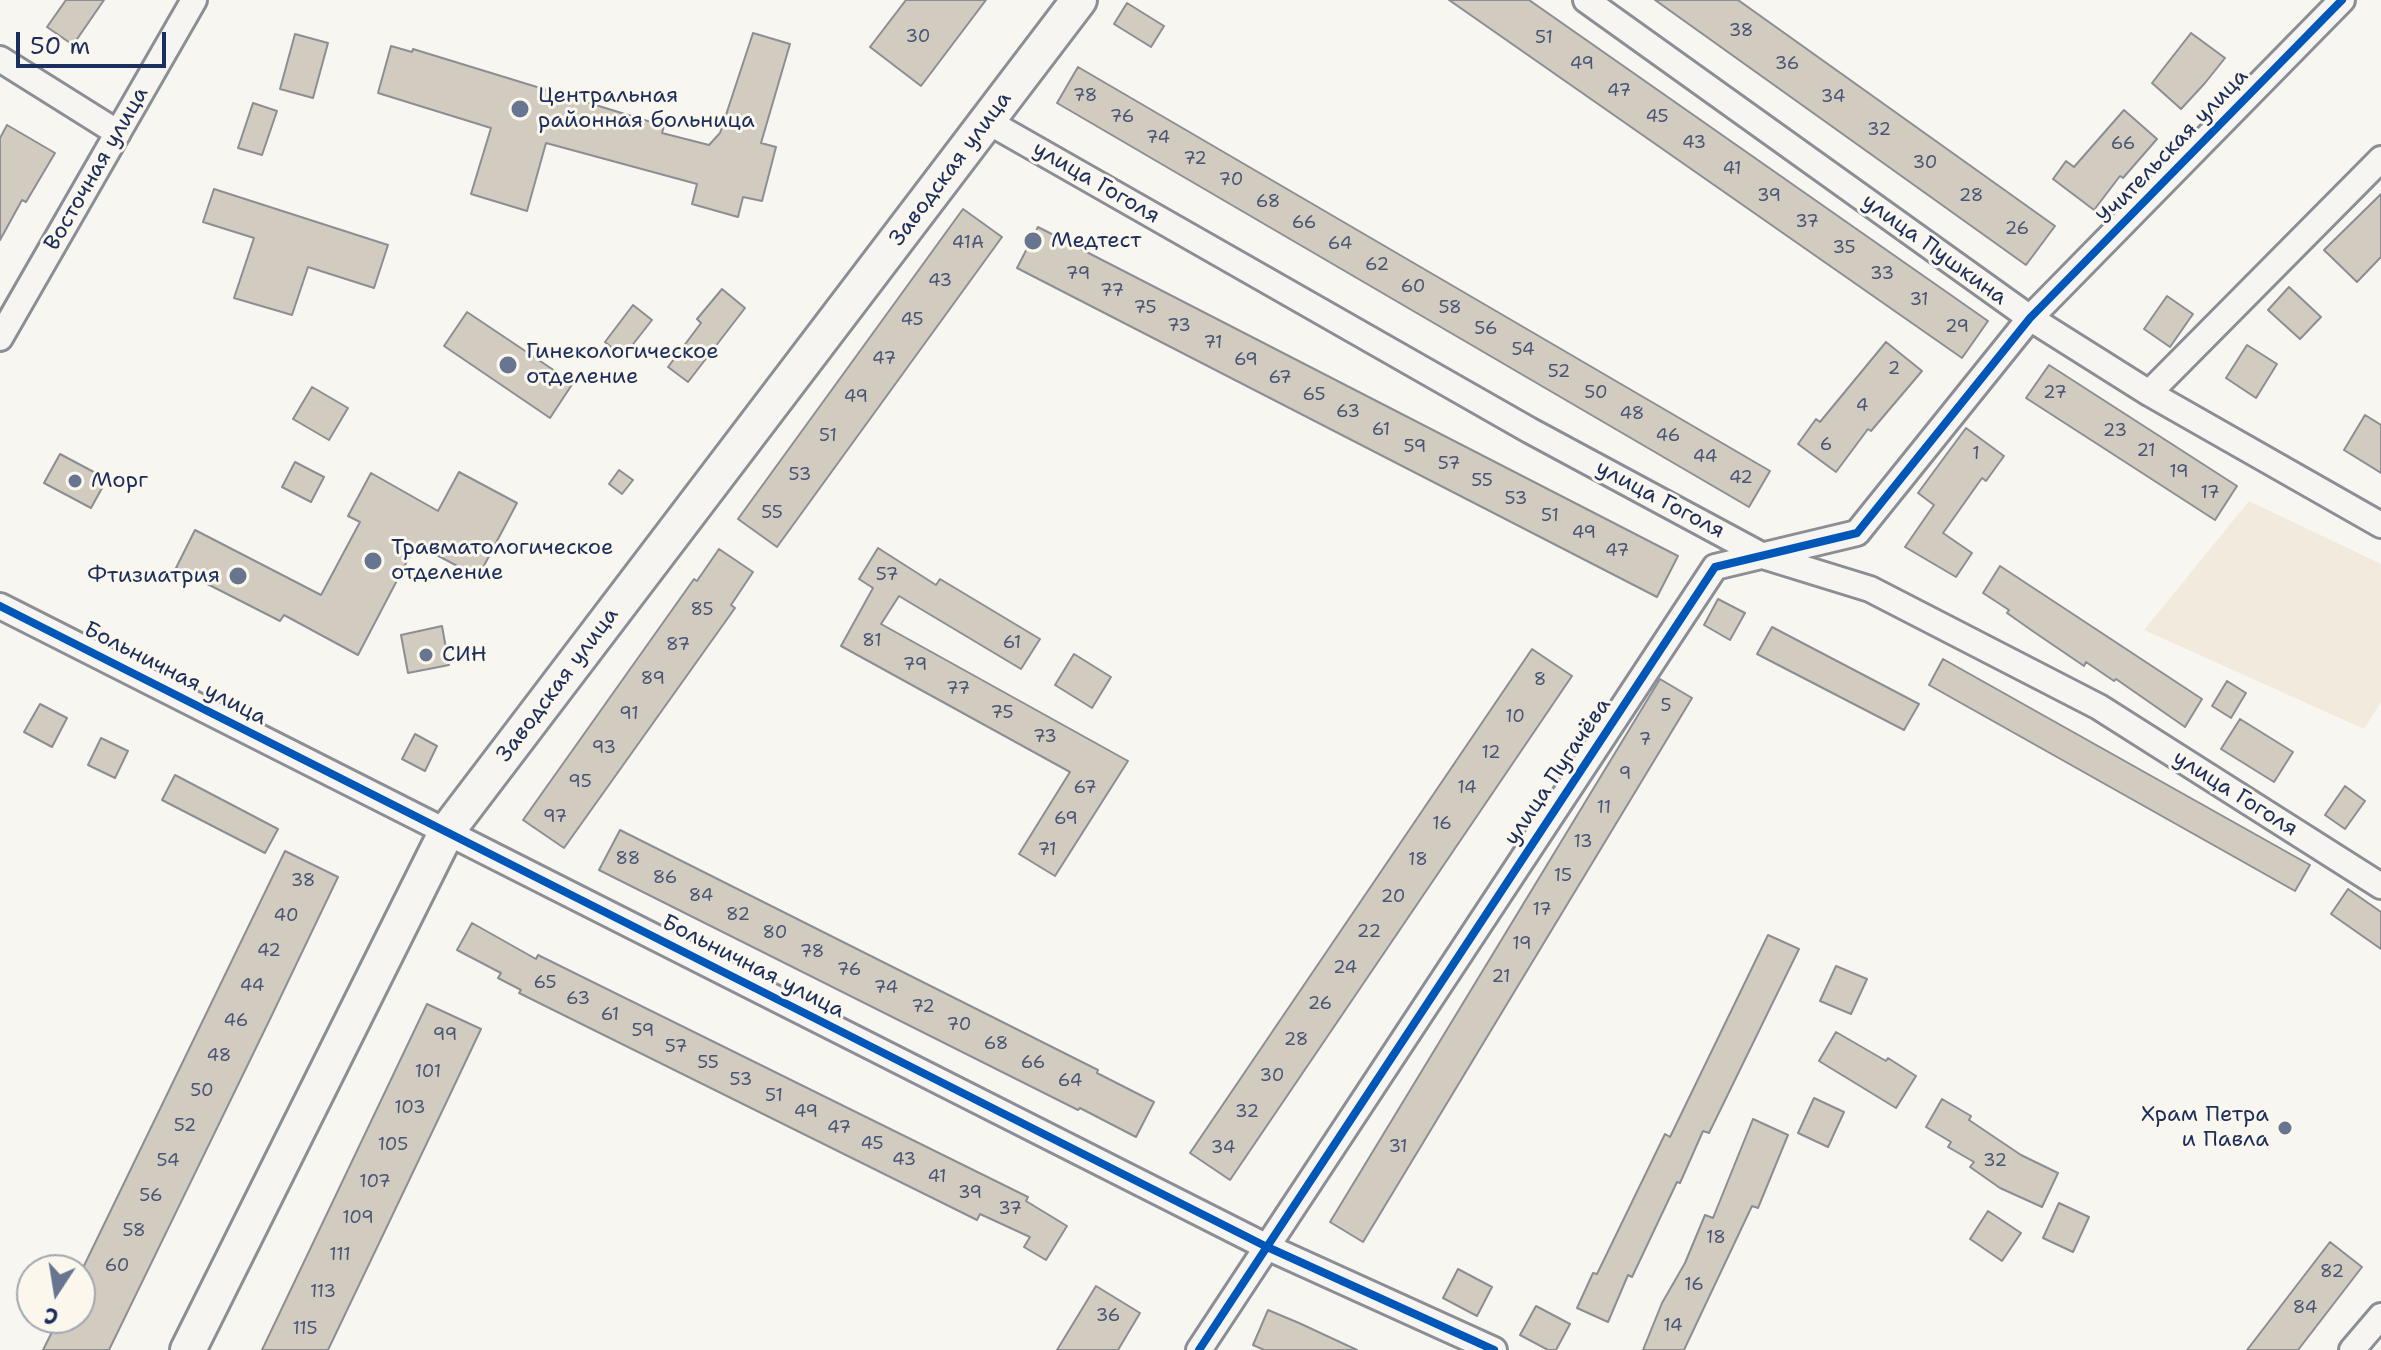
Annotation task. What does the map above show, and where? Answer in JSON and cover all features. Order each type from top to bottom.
[{"type":"street","name":"Восточная улица","points":[[0,338],[194,0]]},
{"type":"street","name":"Заводская улица","points":[[188,1350],[447,831],[1079,0]]},
{"type":"street","name":"улица Пушкина","points":[[1586,0],[2030,318],[2149,393],[2381,525]]},
{"type":"street","name":"Учительская улица","points":[[2030,318],[2342,0]]},
{"type":"street","points":[[0,59],[118,133]]},
{"type":"street","name":"улица Гоголя","points":[[987,121],[1529,430],[1763,556],[1870,589],[2099,707],[2381,886]]},
{"type":"street","points":[[2149,393],[2381,159]]},
{"type":"street","name":"улица Пугачёва","points":[[1199,1350],[1715,567],[1857,533],[2030,318]]},
{"type":"street","name":"Больничная улица","points":[[0,606],[1265,1246],[1494,1350]]},
{"type":"street","points":[[2352,1350],[2381,1316]]},
{"type":"shaded area","points":[[2249,501],[2381,564],[2381,702],[2364,729],[2144,630]]},
{"type":"building","points":[[66,0],[104,0],[73,45],[47,27]]},
{"type":"building","points":[[906,0],[986,0],[921,86],[870,47]]},
{"type":"building","points":[[1449,0],[1529,0],[1988,321],[1962,358]]},
{"type":"building","points":[[1655,0],[1738,0],[2055,226],[2026,265]]},
{"type":"building","points":[[1127,3],[1164,26],[1151,47],[1114,24]]},
{"type":"building","name":"Центральная районная больница","points":[[753,33],[790,44],[761,143],[776,147],[762,201],[743,197],[738,217],[692,204],[697,184],[546,143],[527,211],[471,194],[491,128],[378,93],[391,46],[412,52],[413,49],[664,126],[662,133],[709,145],[720,133]]},
{"type":"building","points":[[2191,33],[2225,58],[2181,109],[2152,83]]},
{"type":"building","points":[[295,34],[328,43],[313,98],[280,89]]},
{"type":"building","points":[[1078,67],[1770,471],[1749,507],[1057,103]]},
{"type":"building","points":[[253,103],[277,111],[262,155],[238,148]]},
{"type":"building","points":[[2124,110],[2157,139],[2123,178],[2120,176],[2094,210],[2053,179],[2066,161],[2074,167]]},
{"type":"building","points":[[7,125],[55,153],[26,202],[22,200],[0,240],[0,138]]},
{"type":"building","points":[[214,189],[388,245],[374,288],[308,267],[292,315],[234,298],[254,238],[203,222]]},
{"type":"building","points":[[2381,194],[2381,257],[2357,282],[2324,250]]},
{"type":"building","points":[[963,209],[1002,237],[777,547],[738,519]]},
{"type":"building","points":[[1038,227],[1678,556],[1657,597],[1017,268]]},
{"type":"building","points":[[2289,287],[2321,317],[2300,339],[2268,310]]},
{"type":"building","points":[[722,289],[745,308],[688,382],[668,367],[701,323],[697,319]]},
{"type":"building","points":[[2167,296],[2193,314],[2170,347],[2144,329]]},
{"type":"building","points":[[633,305],[652,320],[623,357],[605,342]]},
{"type":"building","name":"Гинекологическое отделение","points":[[467,312],[573,383],[550,418],[444,346]]},
{"type":"building","points":[[1886,342],[1922,371],[1871,431],[1868,429],[1836,472],[1798,444],[1816,419],[1820,422]]},
{"type":"building","points":[[2247,345],[2277,364],[2256,398],[2226,378]]},
{"type":"building","points":[[2049,365],[2237,486],[2215,520],[2026,398]]},
{"type":"building","points":[[312,387],[348,408],[329,440],[293,419]]},
{"type":"building","points":[[2365,415],[2381,425],[2381,473],[2344,450]]},
{"type":"building","points":[[1966,428],[2004,456],[1986,481],[1982,478],[1943,533],[1972,553],[1956,577],[1905,547],[1934,505],[1918,493]]},
{"type":"building","name":"Морг","points":[[60,454],[107,479],[91,508],[44,483]]},
{"type":"building","points":[[295,462],[324,477],[311,502],[282,487]]},
{"type":"building","points":[[619,470],[633,480],[622,494],[609,484]]},
{"type":"building","name":"Травматологическое отделение","points":[[459,472],[517,503],[478,577],[416,544],[358,655],[284,615],[280,621],[176,568],[195,530],[321,595],[360,522],[348,516],[371,473],[438,511]]},
{"type":"building","points":[[878,548],[936,585],[940,579],[1040,639],[1021,669],[899,596],[881,624],[1128,761],[1055,876],[1019,854],[1070,772],[841,646],[873,588],[859,579]]},
{"type":"building","points":[[719,549],[753,572],[731,605],[735,608],[564,848],[523,820],[694,579],[697,581]]},
{"type":"building","points":[[2000,566],[2202,699],[2185,727],[2116,679],[2114,681],[2086,662],[2084,666],[1983,593]]},
{"type":"building","points":[[1718,599],[1745,613],[1730,640],[1704,625]]},
{"type":"building","name":"СИН","points":[[442,626],[449,665],[408,673],[401,635]]},
{"type":"building","points":[[1772,627],[1919,704],[1904,730],[1757,654]]},
{"type":"building","points":[[1532,649],[1572,676],[1230,1180],[1190,1153]]},
{"type":"building","points":[[1074,654],[1111,677],[1092,708],[1055,685]]},
{"type":"building","points":[[1943,659],[2310,865],[2295,891],[1929,685]]},
{"type":"building","points":[[1660,679],[1692,698],[1363,1242],[1330,1222]]},
{"type":"building","points":[[2227,681],[2246,693],[2231,718],[2212,706]]},
{"type":"building","points":[[40,704],[67,718],[52,747],[24,732]]},
{"type":"building","points":[[2240,719],[2293,752],[2274,782],[2221,749]]},
{"type":"building","points":[[415,734],[437,746],[425,771],[402,759]]},
{"type":"building","points":[[101,738],[128,751],[115,778],[88,765]]},
{"type":"building","points":[[175,775],[278,829],[265,853],[162,800]]},
{"type":"building","points":[[2345,786],[2365,801],[2345,829],[2325,815]]},
{"type":"building","points":[[620,830],[1098,1070],[1097,1073],[1154,1102],[1136,1137],[599,870]]},
{"type":"building","points":[[285,851],[338,877],[109,1350],[43,1350],[51,1334],[96,1334],[96,1254],[90,1254]]},
{"type":"building","points":[[2348,889],[2381,912],[2381,949],[2331,914]]},
{"type":"building","points":[[472,923],[536,959],[538,955],[1028,1197],[1026,1201],[1067,1226],[1046,1260],[1024,1247],[1030,1237],[980,1214],[977,1220],[519,993],[521,990],[498,978],[501,973],[457,950]]},
{"type":"building","points":[[1768,935],[1799,949],[1709,1133],[1703,1131],[1632,1277],[1628,1275],[1608,1322],[1577,1308],[1593,1273],[1597,1274],[1665,1134],[1670,1137]]},
{"type":"building","points":[[1836,966],[1867,979],[1851,1014],[1820,1001]]},
{"type":"building","points":[[427,1004],[481,1029],[446,1103],[328,1350],[262,1350]]},
{"type":"building","points":[[1836,1032],[1916,1076],[1896,1108],[1819,1061]]},
{"type":"building","points":[[1814,1098],[1844,1112],[1828,1147],[1798,1133]]},
{"type":"building","points":[[1942,1099],[1971,1116],[1969,1120],[2021,1155],[2058,1173],[2042,1207],[2000,1188],[1970,1167],[1974,1162],[1948,1147],[1951,1142],[1926,1127]]},
{"type":"building","points":[[1753,1119],[1788,1135],[1758,1208],[1752,1206],[1684,1350],[1643,1350],[1705,1215],[1713,1218]]},
{"type":"building","points":[[2059,1203],[2089,1217],[2073,1252],[2043,1238]]},
{"type":"building","points":[[1988,1211],[2021,1233],[2002,1261],[1970,1239]]},
{"type":"building","points":[[2330,1242],[2362,1267],[2298,1350],[2247,1350]]},
{"type":"building","points":[[1458,1269],[1492,1287],[1477,1316],[1443,1298]]},
{"type":"building","points":[[1096,1286],[1140,1313],[1118,1350],[1057,1350]]},
{"type":"building","points":[[1536,1306],[1570,1324],[1556,1350],[1548,1350],[1520,1335]]},
{"type":"building","points":[[1268,1310],[1357,1350],[1264,1350],[1253,1345]]},
{"type":"cycle path","points":[[1199,1350],[1715,567],[1857,533],[2030,318],[2342,0]]},
{"type":"cycle path","points":[[0,606],[1265,1246],[1494,1350]]},
{"type":"place","name":"Центральная районная больница","points":[[520,109]]},
{"type":"place","name":"Медтест","points":[[1033,241]]},
{"type":"place","name":"Гинекологическое отделение","points":[[508,365]]},
{"type":"place","name":"Морг","points":[[75,481]]},
{"type":"place","name":"Травматологическое отделение","points":[[373,561]]},
{"type":"place","name":"Фтизиатрия","points":[[238,576]]},
{"type":"place","name":"СИН","points":[[426,655]]},
{"type":"place","name":"Храм Петра и Павла","points":[[2285,1128]]}]
